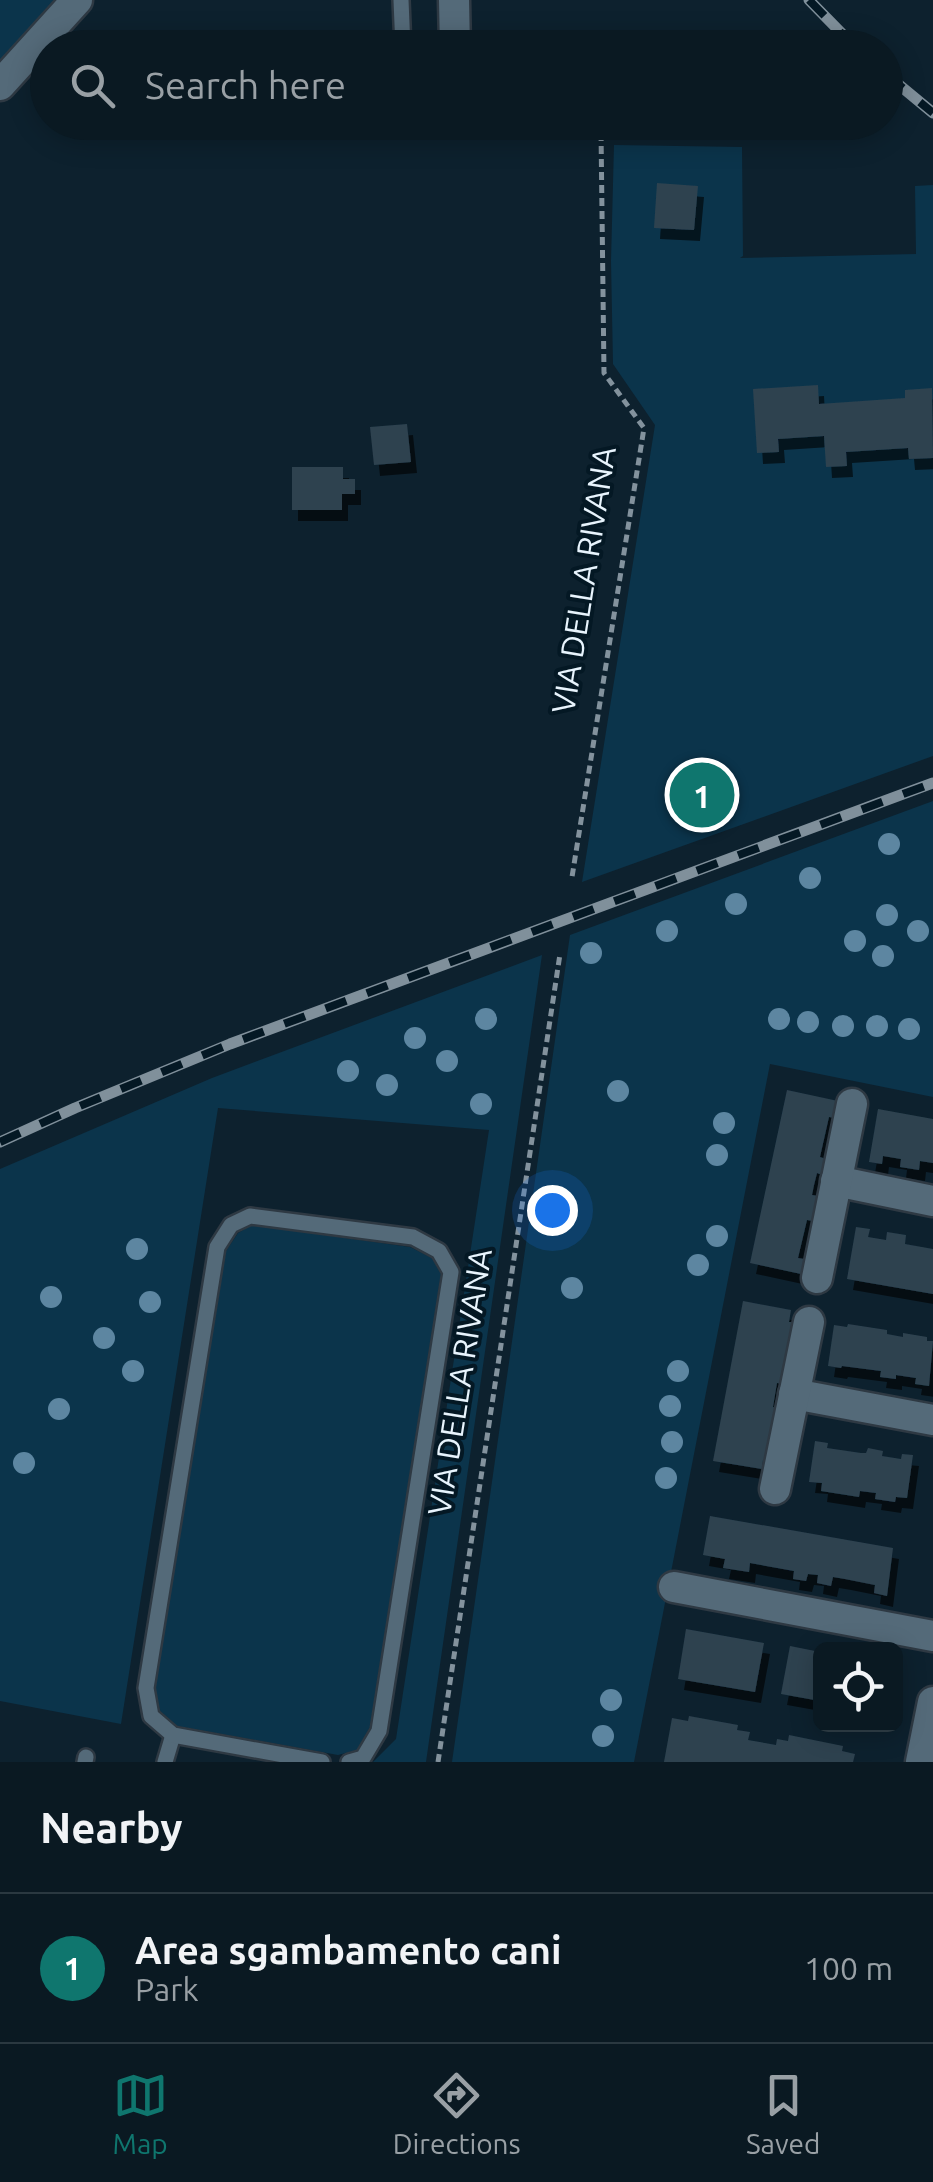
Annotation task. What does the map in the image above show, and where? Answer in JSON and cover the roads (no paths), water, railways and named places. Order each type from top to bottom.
[{"type":"street","points":[[50,30],[77,0]]},
{"type":"street","points":[[454,0],[455,30]]},
{"type":"street","points":[[0,85],[30,52]]},
{"type":"street","points":[[817,1278],[852,1104]]},
{"type":"street","points":[[836,1181],[933,1201]]},
{"type":"street","points":[[775,1489],[809,1322]]},
{"type":"street","points":[[794,1394],[933,1420]]},
{"type":"street","points":[[674,1587],[933,1636]]},
{"type":"street","points":[[921,1762],[933,1702]]},
{"type":"lane","points":[[402,0],[403,30]]},
{"type":"lane","points":[[322,1762],[173,1735],[151,1716],[146,1688],[217,1247],[231,1225],[250,1216],[413,1238],[439,1251],[451,1272],[380,1731],[363,1758],[348,1762]]},
{"type":"lane","points":[[165,1762],[173,1735]]},
{"type":"railway","points":[[809,0],[838,30]]},
{"type":"railway","points":[[903,88],[933,113]]},
{"type":"railway","points":[[0,1142],[230,1044],[933,783]]},
{"type":"place","name":"Area sgambamento cani","points":[[702,795]]}]
